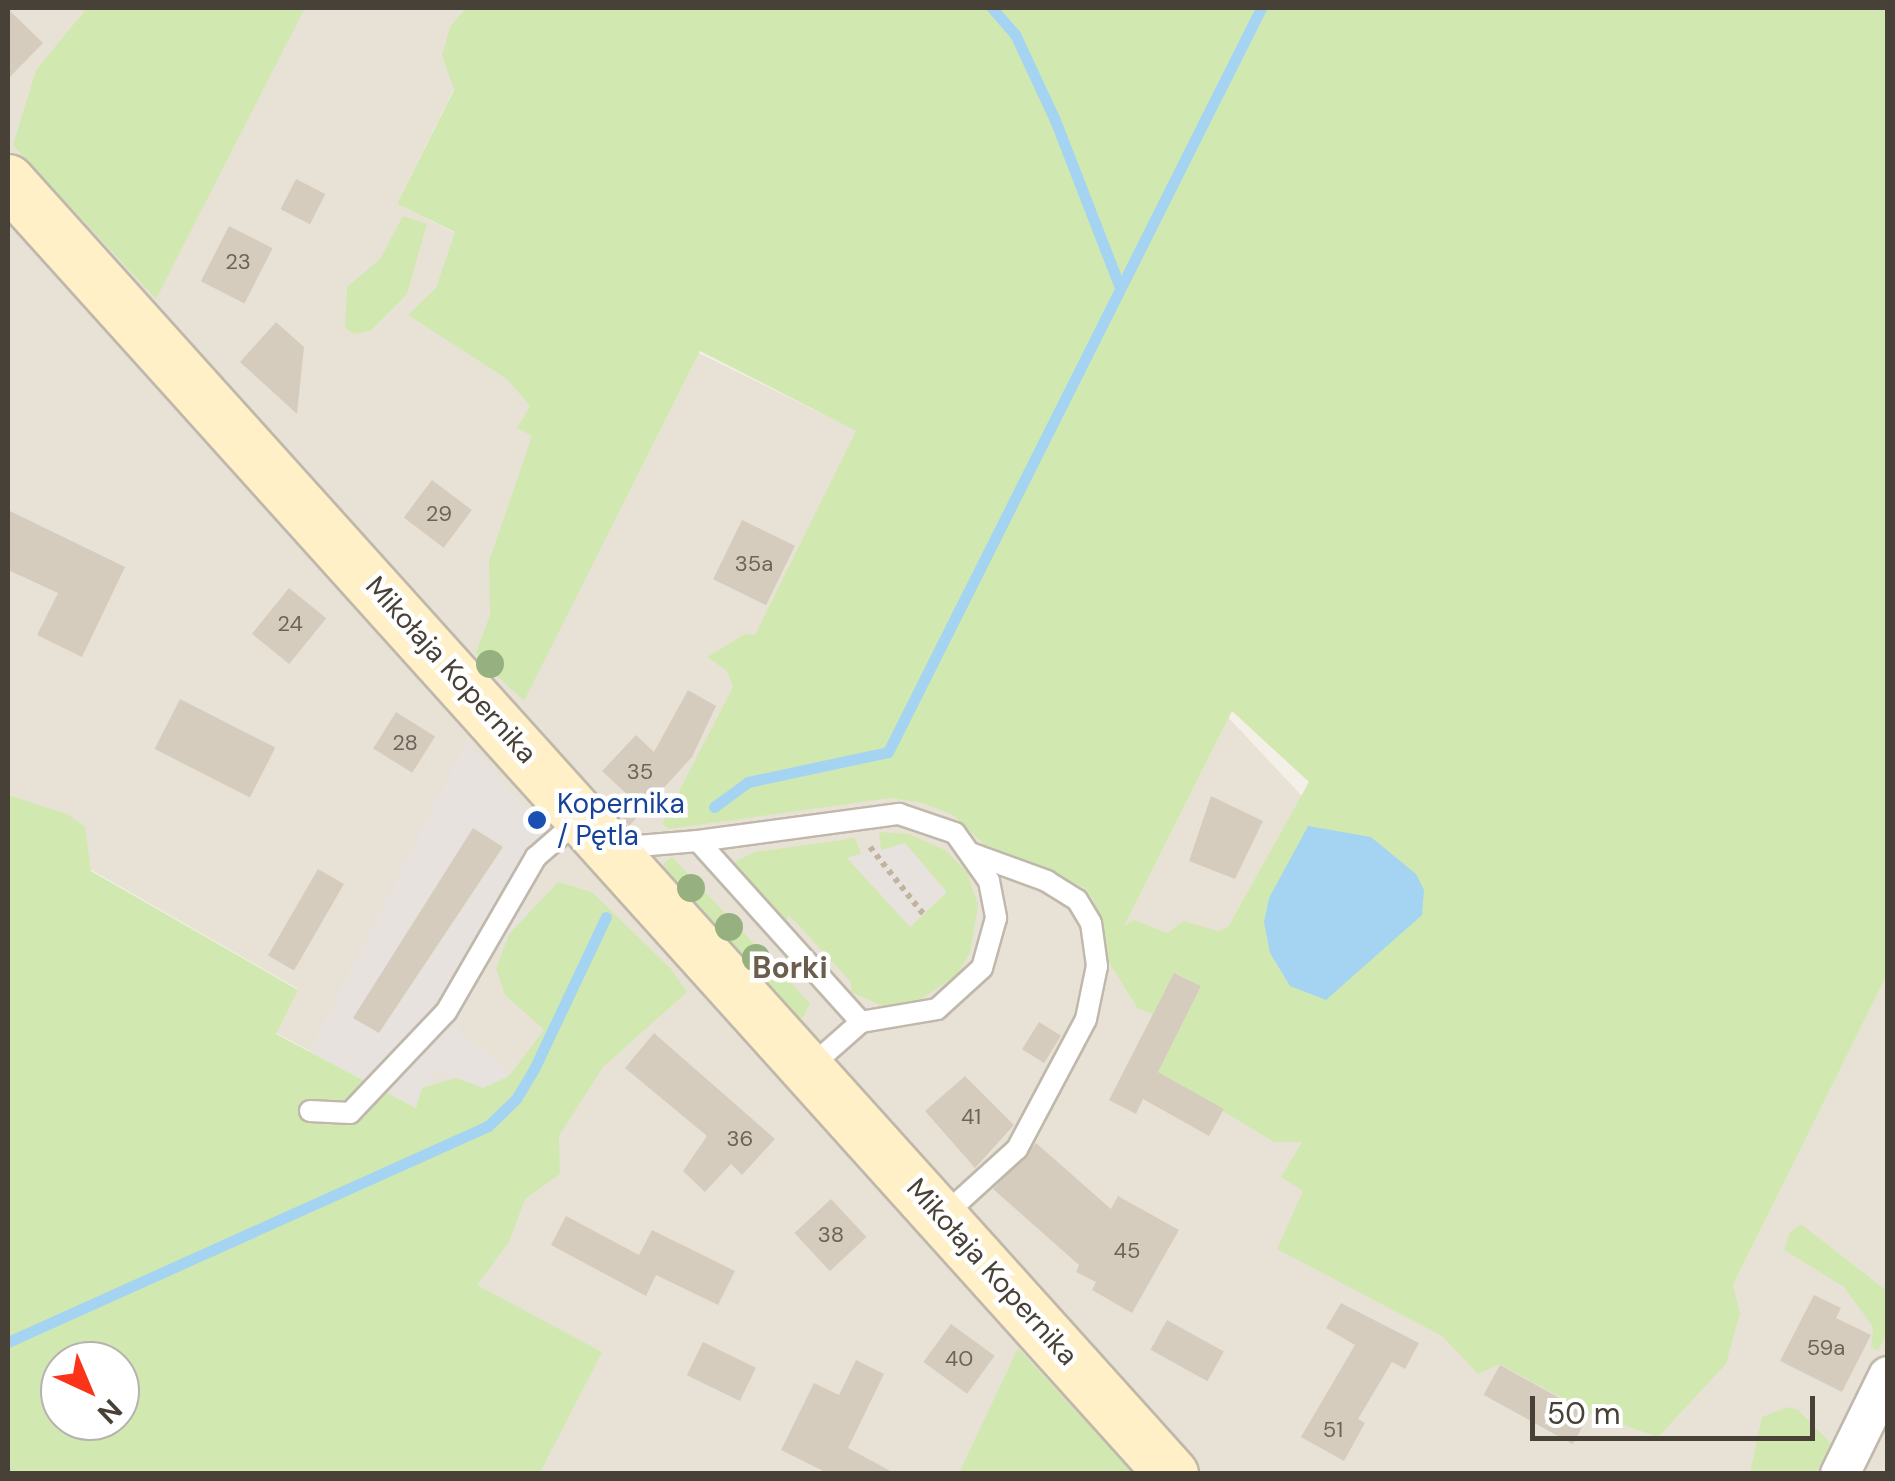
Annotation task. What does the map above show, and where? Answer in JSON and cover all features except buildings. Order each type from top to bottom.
[{"type":"street","name":"Mikołaja Kopernika","points":[[8,181],[1172,1474]]},
{"type":"street","points":[[1840,1474],[1888,1376]]},
{"type":"lane","points":[[310,1111],[350,1113],[446,1012],[536,857],[598,832],[698,841],[899,814],[956,833],[989,881],[996,918],[982,968],[936,1010],[861,1022],[808,1068]]},
{"type":"lane","points":[[698,841],[861,1022]]},
{"type":"lane","points":[[942,1216],[1017,1148],[1086,1019],[1097,966],[1091,923],[1078,900],[970,853]]},
{"type":"path","points":[[859,818],[872,852],[924,914]]},
{"type":"shaded area","points":[[8,8],[494,8],[397,204],[857,431],[1211,699],[1422,924],[1658,1436],[1887,975],[1887,1473],[540,1473],[601,1352],[424,1258],[481,1142],[276,1033],[298,989],[8,822]]},
{"type":"shaded area","points":[[466,741],[552,837],[518,906],[584,945],[569,977],[498,941],[457,1026],[509,1076],[486,1104],[437,1068],[416,1108],[310,1052]]},
{"type":"shaded area","points":[[904,843],[947,893],[910,927],[846,857]]},
{"type":"green space","points":[[87,8],[305,8],[156,299],[13,145],[36,70]]},
{"type":"green space","points":[[466,8],[1887,8],[1887,975],[1733,1285],[1740,1313],[1726,1364],[1658,1437],[1589,1413],[1500,1364],[1478,1374],[1442,1336],[1277,1249],[1303,1191],[1281,1177],[1302,1142],[1274,1142],[1158,1072],[1201,986],[1175,973],[1153,1014],[1138,1009],[1107,959],[1093,899],[1083,887],[994,854],[953,815],[923,803],[891,798],[669,829],[662,824],[733,687],[727,671],[707,657],[745,634],[755,635],[856,431],[700,351],[524,701],[480,660],[476,652],[490,615],[489,561],[532,436],[517,428],[530,406],[507,379],[408,315],[436,288],[455,232],[397,204],[454,90],[442,55],[450,27]],"holes":[[[1232,711],[1309,782],[1228,927],[1218,931],[1183,921],[1168,933],[1134,920],[1124,926]]]},
{"type":"green space","points":[[403,216],[427,224],[407,294],[370,331],[353,334],[345,327],[347,287],[380,259]]},
{"type":"green space","points":[[8,795],[67,814],[85,827],[91,871],[298,990],[276,1034],[416,1108],[422,1088],[456,1078],[483,1088],[509,1076],[544,1030],[505,995],[496,969],[509,934],[558,882],[592,892],[671,969],[687,992],[603,1067],[559,1136],[560,1174],[525,1199],[509,1242],[477,1285],[602,1352],[540,1473],[8,1473]]},
{"type":"green space","points":[[879,832],[909,834],[945,850],[967,872],[978,905],[970,953],[957,975],[921,999],[883,1006],[851,992],[851,982],[789,915],[785,924],[735,862],[754,852],[855,838],[861,854],[847,858],[910,927],[947,892],[905,843],[881,850]]},
{"type":"green space","points":[[672,857],[810,1003],[803,1018],[793,1016],[670,878],[663,864]]},
{"type":"green space","points":[[1801,1224],[1887,1291],[1887,1333],[1878,1351],[1871,1347],[1873,1327],[1844,1287],[1784,1250],[1790,1232]]},
{"type":"green space","points":[[1018,1348],[1133,1473],[959,1473]]},
{"type":"green space","points":[[1787,1407],[1798,1410],[1831,1443],[1816,1473],[1750,1473],[1762,1417]]},
{"type":"water","points":[[1308,826],[1371,837],[1416,874],[1424,890],[1422,915],[1326,1000],[1290,986],[1270,953],[1264,922],[1269,898]]},
{"type":"waterway","points":[[992,8],[1015,34],[1055,120],[1119,285]]},
{"type":"waterway","points":[[714,807],[748,782],[888,752],[1261,8]]},
{"type":"waterway","points":[[8,1342],[488,1126],[516,1099],[534,1069],[606,917]]},
{"type":"place","name":"Kopernika / Pętla","points":[[537,820]]},
{"type":"district","name":"Borki","points":[[790,968]]}]
